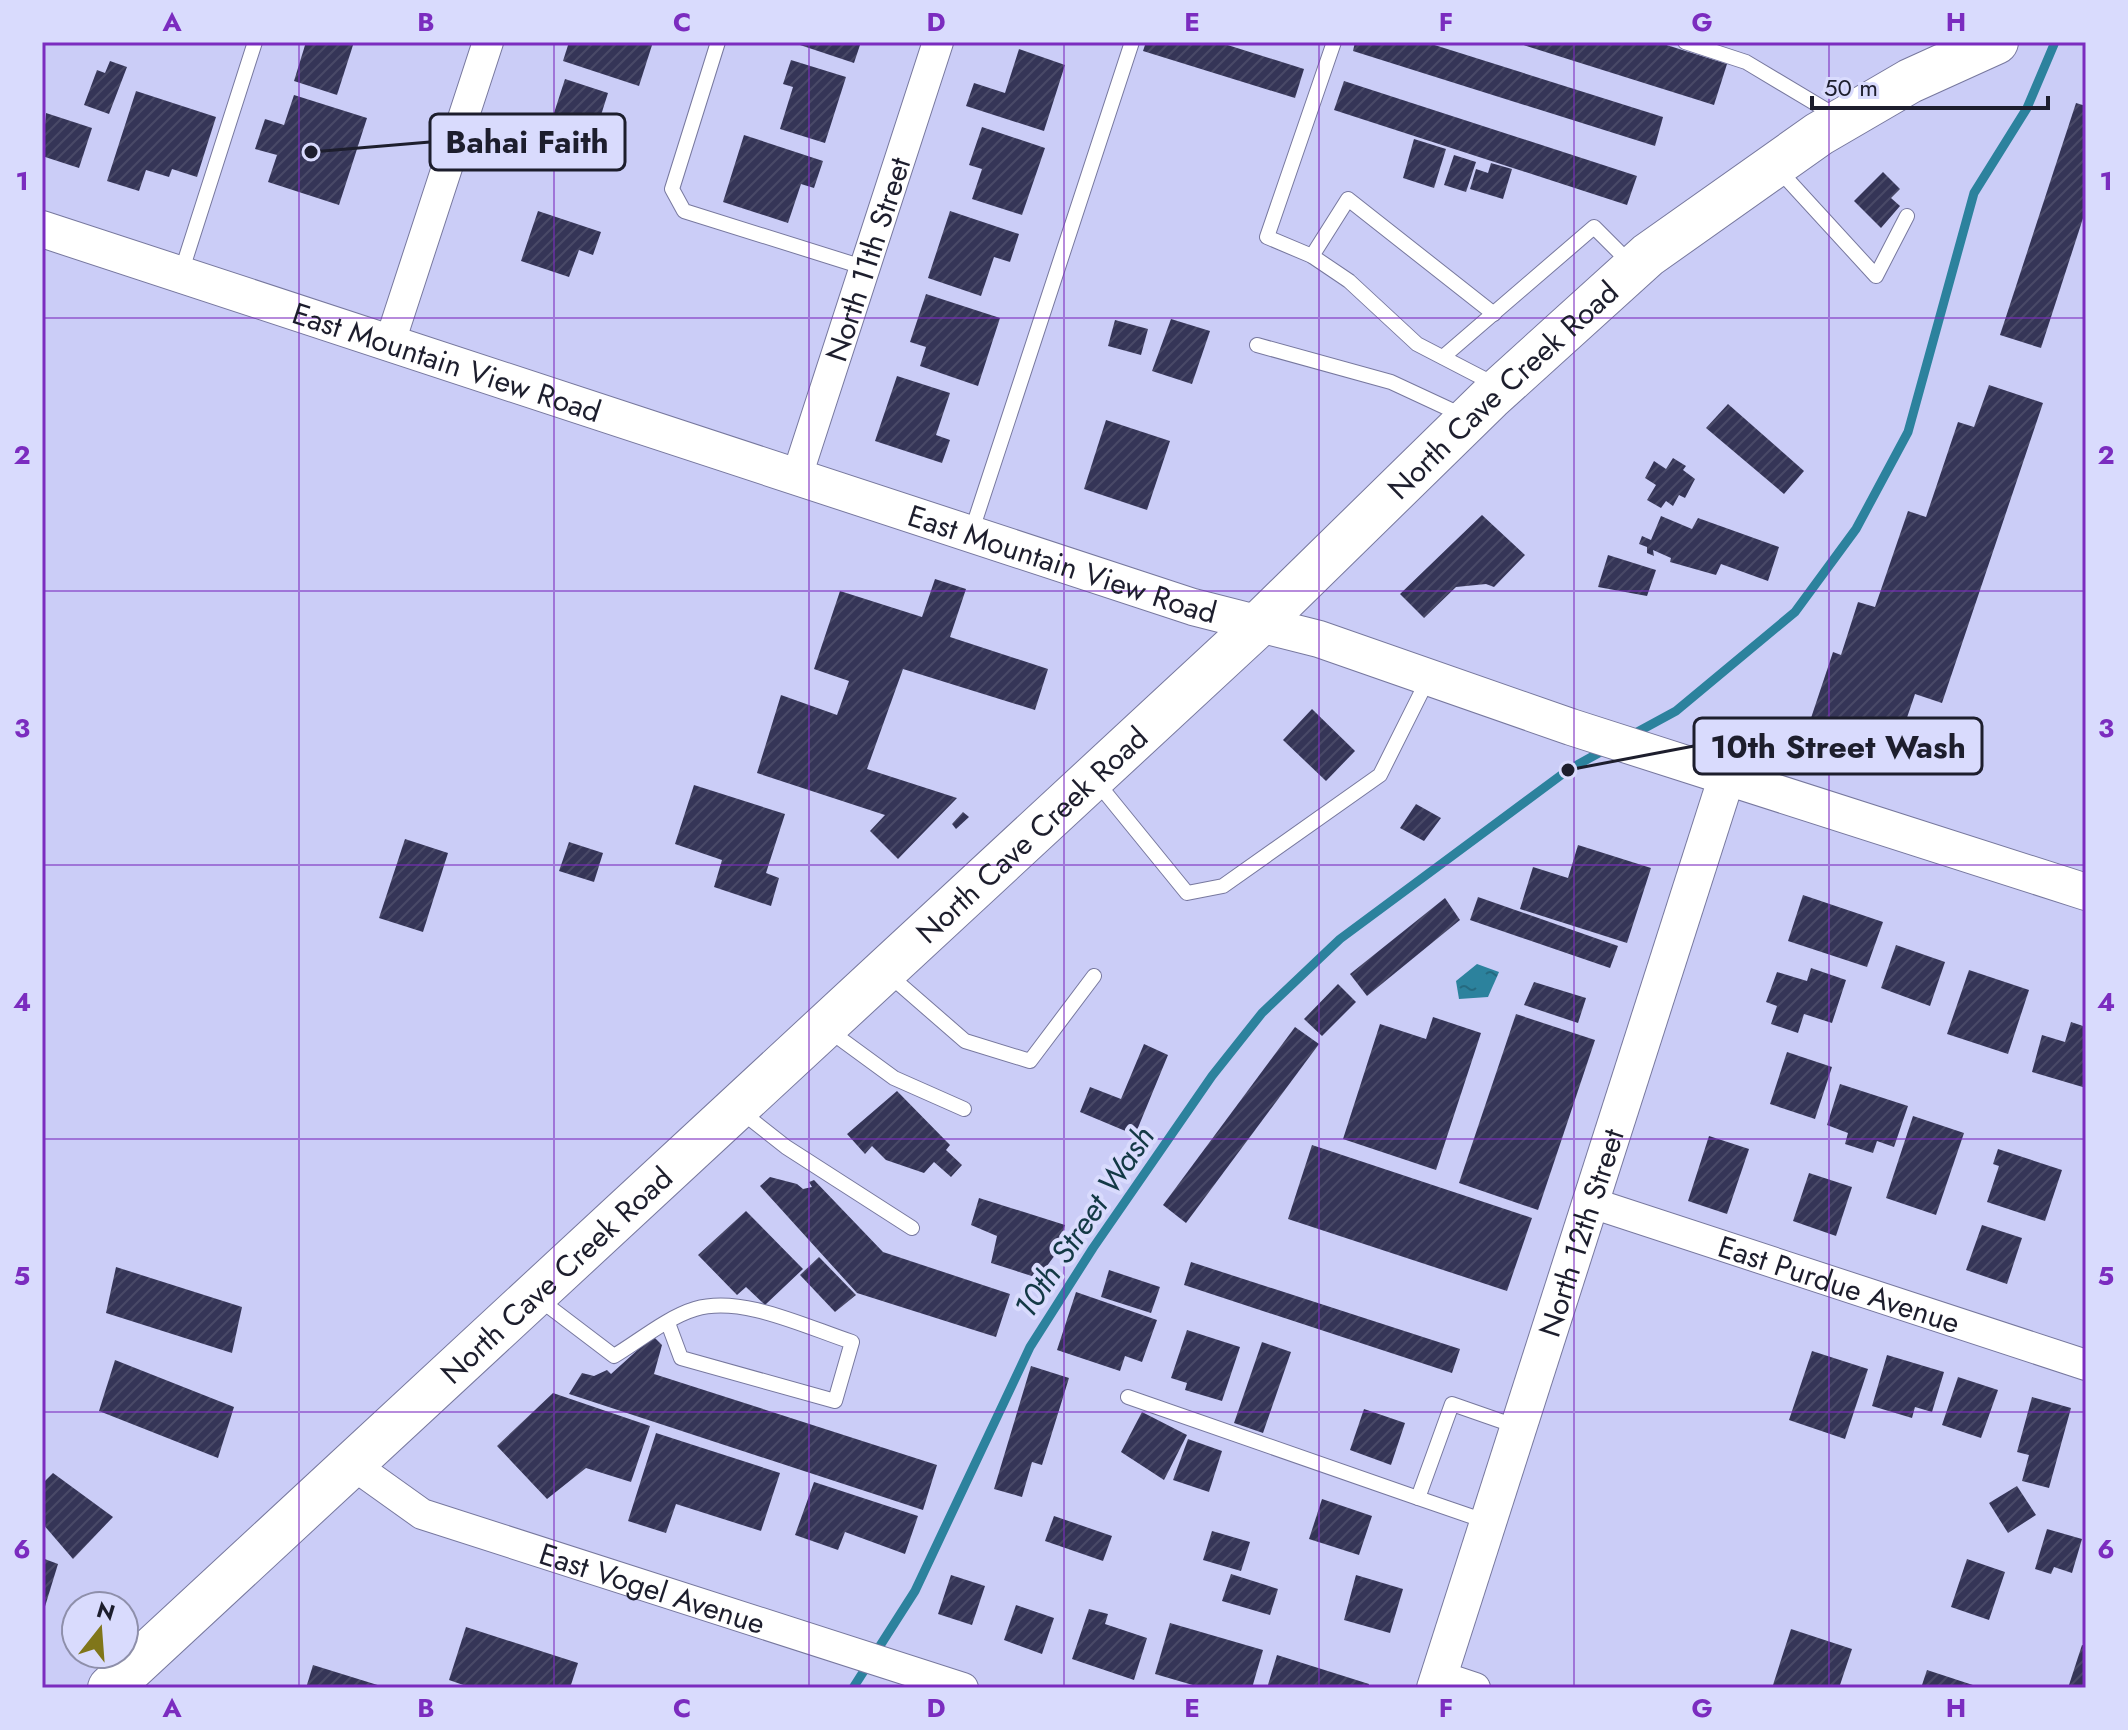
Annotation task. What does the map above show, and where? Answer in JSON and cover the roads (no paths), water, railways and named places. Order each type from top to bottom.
[{"type":"main road","name":"North Cave Creek Road","points":[[110,1688],[1259,624],[1470,418],[1634,268],[1774,164],[1842,120],[1910,81],[1989,43]]},
{"type":"street","points":[[390,342],[488,42]]},
{"type":"street","name":"North 11th Street","points":[[797,476],[938,42]]},
{"type":"street","name":"East Mountain View Road","points":[[42,229],[1193,607],[1319,639],[1571,727],[2086,892]]},
{"type":"street","name":"North 12th Street","points":[[1437,1682],[1727,776]]},
{"type":"street","name":"East Purdue Avenue","points":[[1592,1203],[2086,1365]]},
{"type":"street","name":"East Vogel Avenue","points":[[352,1464],[422,1514],[963,1688]]},
{"type":"street","points":[[1437,1682],[1475,1688]]},
{"type":"lane","points":[[180,273],[255,42]]},
{"type":"lane","points":[[718,42],[672,189],[676,200],[684,211],[866,268]]},
{"type":"lane","points":[[971,534],[1132,42]]},
{"type":"lane","points":[[1334,42],[1267,237],[1312,256],[1349,281],[1417,344],[1502,388]]},
{"type":"lane","points":[[1685,42],[1746,62],[1842,120]]},
{"type":"lane","points":[[1774,164],[1876,276],[1907,216]]},
{"type":"lane","points":[[1312,256],[1348,199],[1494,314]]},
{"type":"lane","points":[[1443,357],[1594,227],[1634,268]]},
{"type":"lane","points":[[1257,345],[1391,382],[1470,418]]},
{"type":"lane","points":[[1092,777],[1187,893],[1223,886],[1380,775],[1428,679]]},
{"type":"lane","points":[[885,971],[965,1041],[1030,1061],[1094,976]]},
{"type":"lane","points":[[824,1026],[894,1078],[964,1109]]},
{"type":"lane","points":[[735,1107],[786,1147],[912,1228]]},
{"type":"lane","points":[[532,1294],[614,1356],[668,1323],[693,1309],[729,1303],[852,1342],[835,1401],[681,1358],[668,1323]]},
{"type":"lane","points":[[1128,1397],[1488,1522]]},
{"type":"lane","points":[[1418,1498],[1452,1404],[1518,1427]]},
{"type":"water","points":[[1477,964],[1499,972],[1488,997],[1459,999],[1456,981]]},
{"type":"waterway","name":"10th Street Wash","points":[[1630,736],[1676,711],[1795,612],[1856,529],[1908,432],[1974,193],[2027,108],[2055,42]]},
{"type":"waterway","name":"10th Street Wash","points":[[853,1688],[915,1591],[1030,1347],[1093,1248],[1212,1076],[1262,1013],[1340,939],[1568,770],[1606,749]]},
{"type":"place","name":"Bahai Faith","points":[[311,152]]},
{"type":"place","name":"10th Street Wash","points":[[1568,770]]}]
